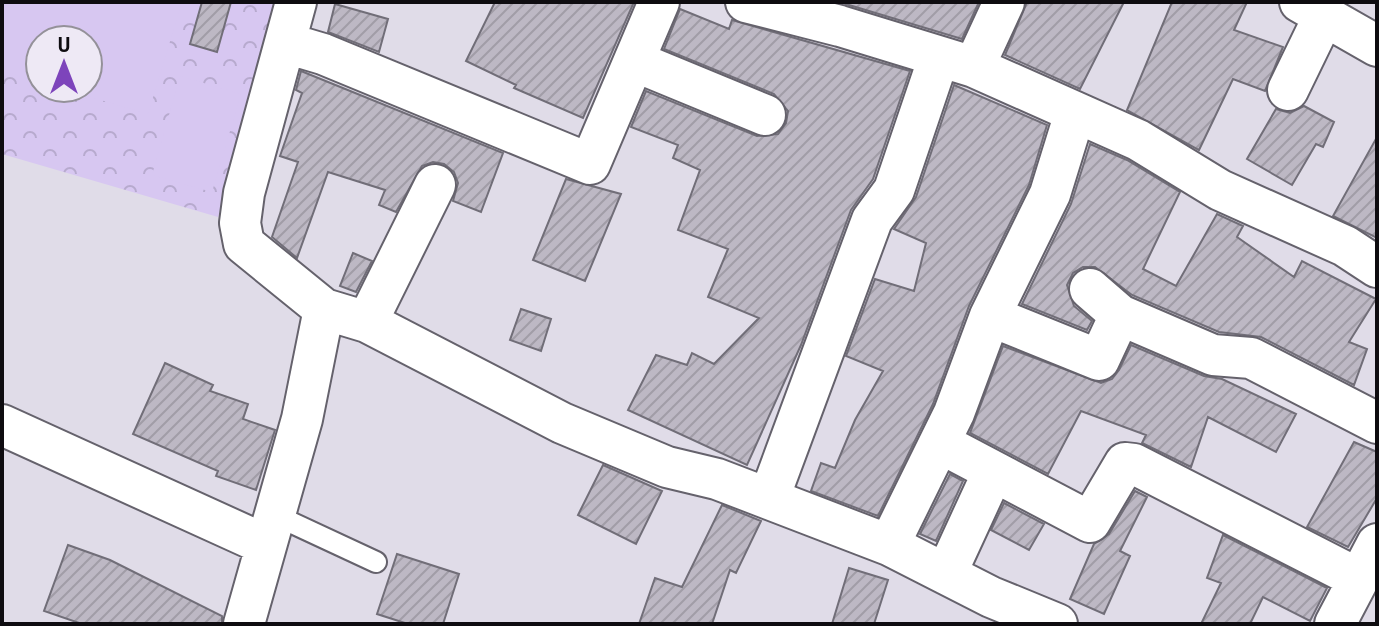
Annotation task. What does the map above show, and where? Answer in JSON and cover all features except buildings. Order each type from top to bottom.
[{"type":"street","points":[[296,2],[244,193],[240,223],[244,244],[324,309],[367,322],[562,423],[667,467],[717,479],[889,545],[954,556],[1057,624]]},
{"type":"street","points":[[286,43],[323,54],[590,164],[659,2]]},
{"type":"street","points":[[746,2],[840,26],[957,62],[1138,140],[1220,190],[1345,246],[1377,267]]},
{"type":"street","points":[[769,498],[872,220],[894,190],[957,62],[1004,2]]},
{"type":"street","points":[[1288,90],[1340,19]]},
{"type":"street","points":[[634,61],[765,115]]},
{"type":"street","points":[[889,545],[940,443],[990,316],[1050,194],[1075,113]]},
{"type":"street","points":[[367,322],[435,185]]},
{"type":"street","points":[[1090,289],[1120,315],[1213,355],[1244,355],[1377,423]]},
{"type":"street","points":[[244,624],[305,406],[324,309]]},
{"type":"street","points":[[990,316],[1099,360],[1120,315]]},
{"type":"street","points":[[2,425],[271,530]]},
{"type":"street","points":[[940,443],[1090,522],[1125,463],[1134,464],[1368,562],[1335,624]]},
{"type":"street","points":[[954,556],[993,472]]},
{"type":"lane","points":[[271,530],[376,562]]},
{"type":"green space","points":[[2,2],[282,2],[260,89],[218,217],[2,154]]},
{"type":"green space","points":[[2,2],[182,2],[148,114],[104,101],[104,24],[24,24],[24,77],[2,71]]},
{"type":"green space","points":[[180,76],[241,94],[212,192],[152,175]]}]
